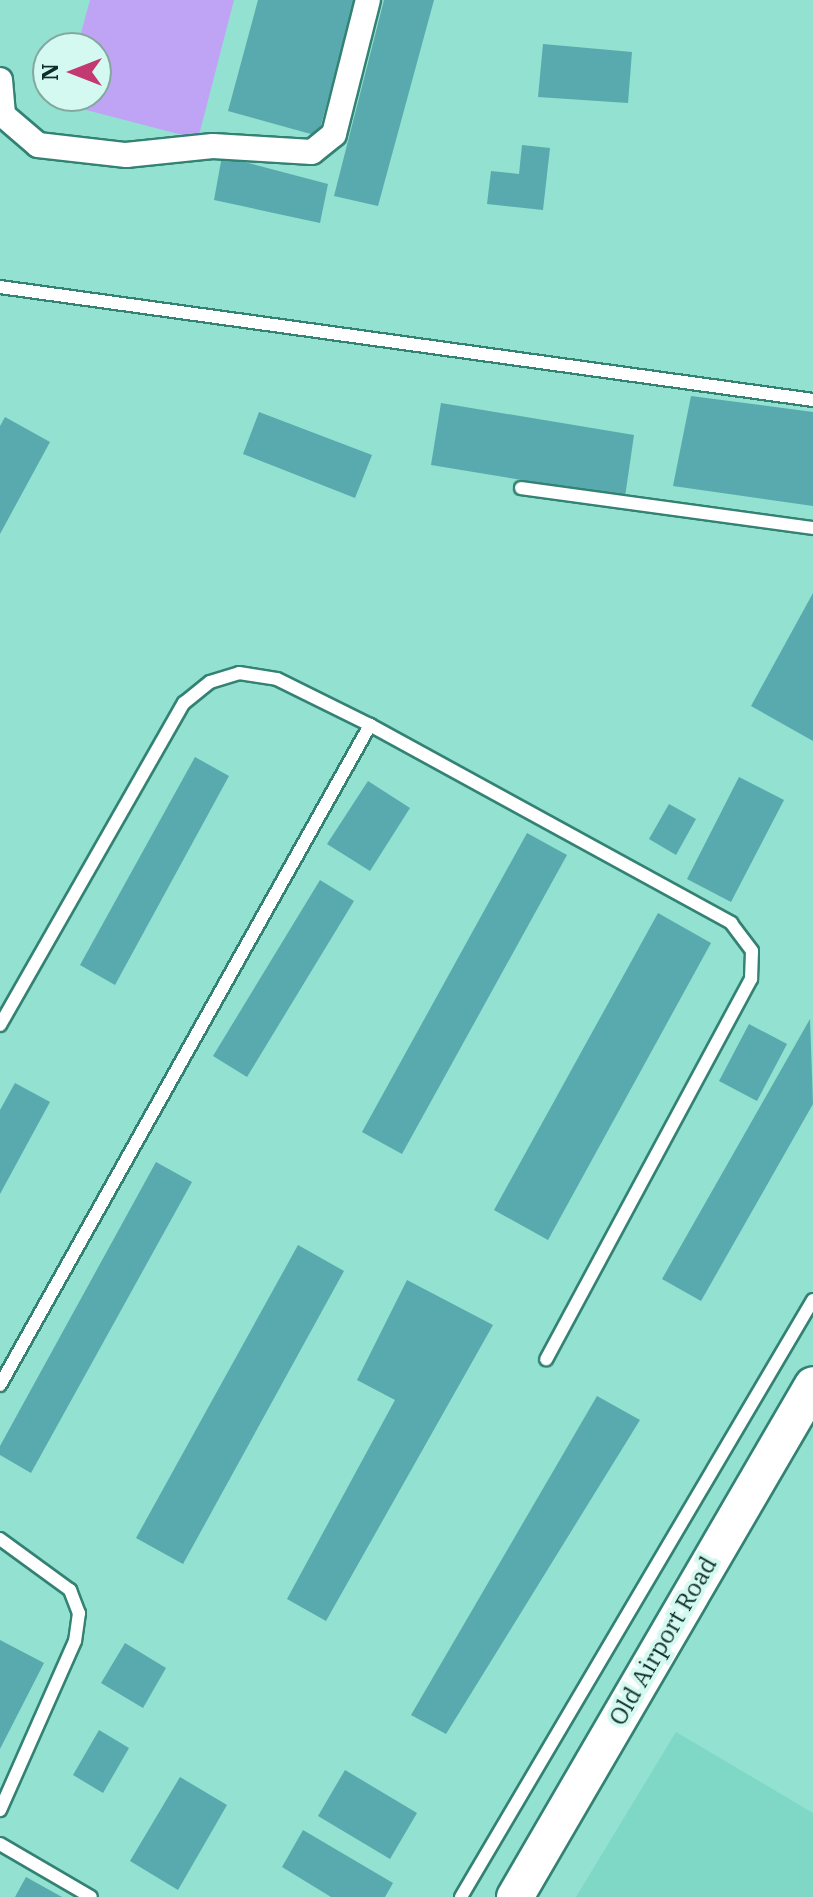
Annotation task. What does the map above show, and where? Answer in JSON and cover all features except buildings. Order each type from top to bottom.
[{"type":"main road","name":"Old Airport Road","points":[[515,1897],[813,1385]]},
{"type":"street","points":[[0,80],[3,115],[38,145],[126,155],[213,146],[312,152],[334,134],[368,0]]},
{"type":"lane","points":[[0,287],[813,400]]},
{"type":"lane","points":[[521,488],[813,528]]},
{"type":"lane","points":[[0,1025],[193,696],[239,673],[277,679],[370,725],[731,923],[752,951],[751,979],[546,1359]]},
{"type":"lane","points":[[0,1385],[370,725]]},
{"type":"lane","points":[[461,1897],[813,1300]]},
{"type":"lane","points":[[0,1539],[70,1590],[79,1613],[75,1641],[0,1810]]},
{"type":"lane","points":[[0,1844],[91,1897]]},
{"type":"shaded area","points":[[90,0],[234,0],[198,139],[94,112],[112,112],[112,32],[81,32]]},
{"type":"shaded area","points":[[676,1732],[813,1813],[813,1897],[576,1897]]}]
